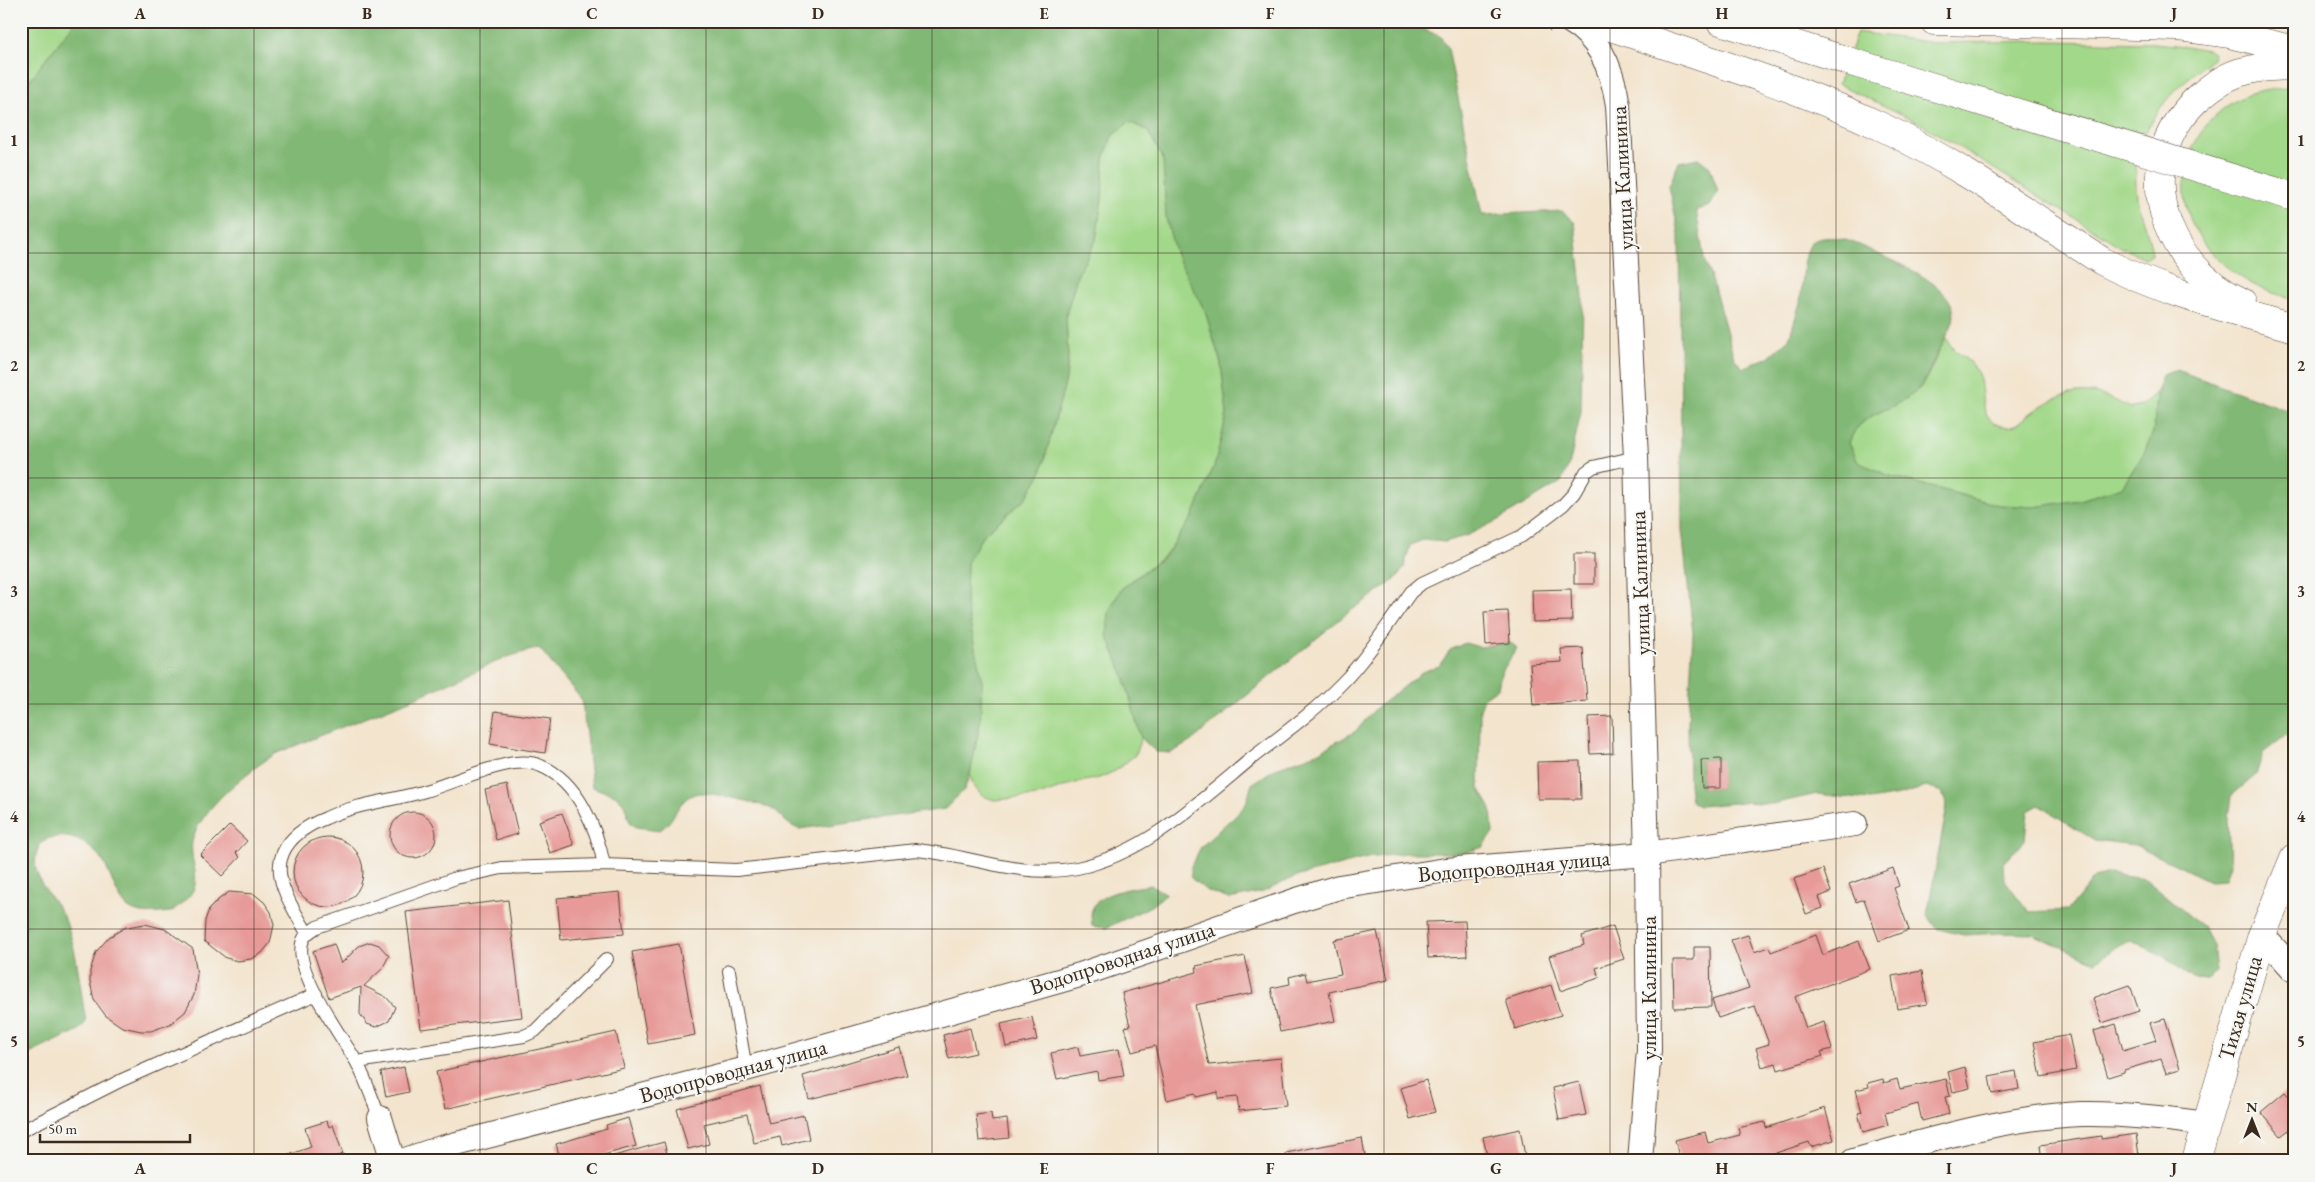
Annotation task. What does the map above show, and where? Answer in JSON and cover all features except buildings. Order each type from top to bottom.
[{"type":"main road","points":[[1593,21],[1776,82],[1835,105],[1924,149],[2094,256],[2130,276],[2162,289],[2294,326]]},
{"type":"main road","points":[[1720,21],[2294,197]]},
{"type":"main road","points":[[1934,21],[2177,26],[2229,34],[2294,50]]},
{"type":"main road","points":[[2294,66],[2244,71],[2222,81],[2202,94],[2186,109],[2176,123],[2168,142],[2160,178],[2163,211],[2168,228],[2176,245],[2194,270],[2211,285],[2230,297],[2294,326]]},
{"type":"main road","name":"Тихая улица","points":[[2196,1161],[2262,935],[2294,858]]},
{"type":"street","name":"улица Калинина","points":[[1563,26],[1590,37],[1598,46],[1610,71],[1618,105],[1636,457],[1648,854],[1649,1050],[1640,1161]]},
{"type":"street","name":"Водопроводная улица","points":[[402,1161],[441,1148],[746,1069],[1080,975],[1294,900],[1339,887],[1446,870],[1648,854],[1855,824]]},
{"type":"street","points":[[2262,935],[2294,970]]},
{"type":"street","points":[[1853,1161],[1935,1139],[2046,1117],[2108,1114],[2154,1117],[2207,1124]]},
{"type":"street","points":[[380,1118],[393,1161]]},
{"type":"lane","points":[[380,1118],[357,1062],[323,1010],[316,994],[302,951],[302,942],[307,933],[317,927],[437,884],[481,872],[528,866],[604,865],[736,870],[916,850],[1011,868],[1045,871],[1077,868],[1110,858],[1149,838],[1184,814],[1319,705],[1344,682],[1411,592],[1422,583],[1522,536],[1563,505],[1574,493],[1586,472],[1593,467],[1636,457]]},
{"type":"lane","points":[[307,933],[280,878],[282,854],[290,840],[302,830],[348,809],[424,792],[505,765],[521,763],[539,765],[560,778],[580,802],[597,837],[604,865]]},
{"type":"lane","points":[[357,1062],[524,1036],[535,1032],[607,959]]},
{"type":"lane","points":[[729,971],[746,1069]]},
{"type":"lane","points":[[21,1131],[122,1080],[316,994]]},
{"type":"path","points":[[1526,21],[1563,26]]},
{"type":"green space","points":[[21,21],[76,21],[21,91]]},
{"type":"green space","points":[[76,21],[1402,21],[1440,36],[1448,49],[1482,215],[1562,211],[1575,223],[1583,297],[1581,412],[1570,462],[1561,482],[1500,519],[1468,535],[1445,542],[1423,540],[1410,545],[1404,568],[1396,579],[1345,615],[1190,742],[1171,753],[1156,752],[1141,738],[1124,676],[1107,635],[1109,611],[1121,589],[1166,555],[1193,516],[1215,464],[1227,414],[1221,363],[1205,311],[1176,255],[1166,218],[1163,158],[1147,130],[1129,122],[1112,136],[1104,159],[1102,198],[1096,240],[1077,276],[1066,315],[1068,359],[1066,379],[1041,473],[1026,498],[983,535],[967,563],[966,604],[982,682],[980,723],[970,775],[964,790],[945,809],[799,829],[786,822],[776,812],[767,807],[725,796],[700,793],[686,799],[669,822],[660,830],[636,827],[630,822],[624,804],[615,795],[592,787],[582,700],[539,648],[507,657],[417,697],[277,753],[253,769],[214,804],[196,830],[192,842],[195,885],[185,901],[171,912],[144,913],[134,911],[126,906],[118,895],[102,860],[82,842],[58,837],[50,838],[41,843],[36,857],[36,868],[39,879],[63,915],[70,934],[86,1022],[79,1030],[21,1058],[21,91]]},
{"type":"green space","points":[[1857,32],[1935,43],[2047,41],[2153,43],[2186,46],[2214,53],[2213,58],[2195,72],[2165,102],[2153,119],[2144,137],[2138,157],[2136,179],[2138,203],[2152,255],[2144,258],[2121,247],[1918,122],[1838,84]]},
{"type":"green space","points":[[2294,87],[2294,299],[2254,285],[2214,256],[2196,232],[2189,214],[2185,195],[2185,177],[2196,141],[2219,112],[2235,101],[2249,95]]},
{"type":"green space","points":[[1129,122],[1147,130],[1163,158],[1166,218],[1176,255],[1205,311],[1221,364],[1227,414],[1215,464],[1193,516],[1166,554],[1121,589],[1108,635],[1124,676],[1141,738],[1135,755],[1115,771],[1099,778],[1075,783],[1038,796],[994,800],[981,795],[973,785],[970,775],[980,723],[982,682],[966,604],[967,563],[983,535],[1026,498],[1041,473],[1066,379],[1068,359],[1066,315],[1077,276],[1096,240],[1102,198],[1104,159],[1112,136]]},
{"type":"green space","points":[[1698,158],[1710,167],[1718,192],[1710,206],[1696,210],[1704,259],[1712,280],[1734,358],[1743,368],[1768,357],[1789,339],[1800,303],[1805,257],[1811,242],[1819,239],[1836,238],[1844,240],[1899,263],[1926,279],[1948,298],[1953,309],[1953,321],[1924,382],[1915,392],[1901,402],[1867,419],[1854,433],[1849,443],[1858,462],[1890,476],[1999,505],[2034,507],[2080,500],[2122,487],[2144,453],[2153,432],[2158,390],[2162,375],[2177,370],[2294,413],[2294,729],[2263,753],[2256,775],[2231,796],[2228,819],[2230,865],[2225,880],[2210,881],[2135,845],[2094,840],[2039,805],[2028,811],[2025,840],[2003,863],[2004,879],[2029,912],[2068,910],[2094,878],[2109,874],[2145,879],[2203,927],[2213,945],[2216,971],[2207,980],[2193,979],[2165,957],[2131,940],[2120,944],[2095,962],[2033,934],[1964,935],[1938,929],[1927,915],[1947,807],[1942,792],[1926,787],[1899,795],[1870,800],[1817,794],[1772,804],[1746,802],[1699,806],[1691,801],[1688,723],[1693,633],[1682,530],[1679,233],[1669,186],[1679,162]],"holes":[[[1720,759],[1721,788],[1702,788],[1701,760]]]},
{"type":"green space","points":[[1946,336],[1955,351],[1976,370],[1979,376],[1984,409],[1993,422],[2001,426],[2009,427],[2015,425],[2044,405],[2071,394],[2099,394],[2131,408],[2142,406],[2158,390],[2153,432],[2144,453],[2122,487],[2080,500],[2035,507],[1999,505],[1890,476],[1858,463],[1849,443],[1854,432],[1870,417],[1901,401],[1920,388],[1930,372]]},
{"type":"green space","points":[[1465,643],[1479,647],[1511,643],[1517,648],[1501,673],[1498,688],[1484,698],[1480,709],[1479,788],[1491,809],[1493,833],[1483,847],[1464,853],[1406,853],[1367,858],[1295,877],[1263,892],[1229,899],[1207,891],[1191,878],[1191,866],[1201,847],[1245,806],[1252,784],[1276,768],[1317,753],[1356,731],[1375,709],[1422,672],[1439,666],[1450,650]]},
{"type":"green space","points":[[1151,885],[1166,894],[1151,906],[1106,928],[1092,926],[1092,910],[1102,898],[1118,891]]}]
